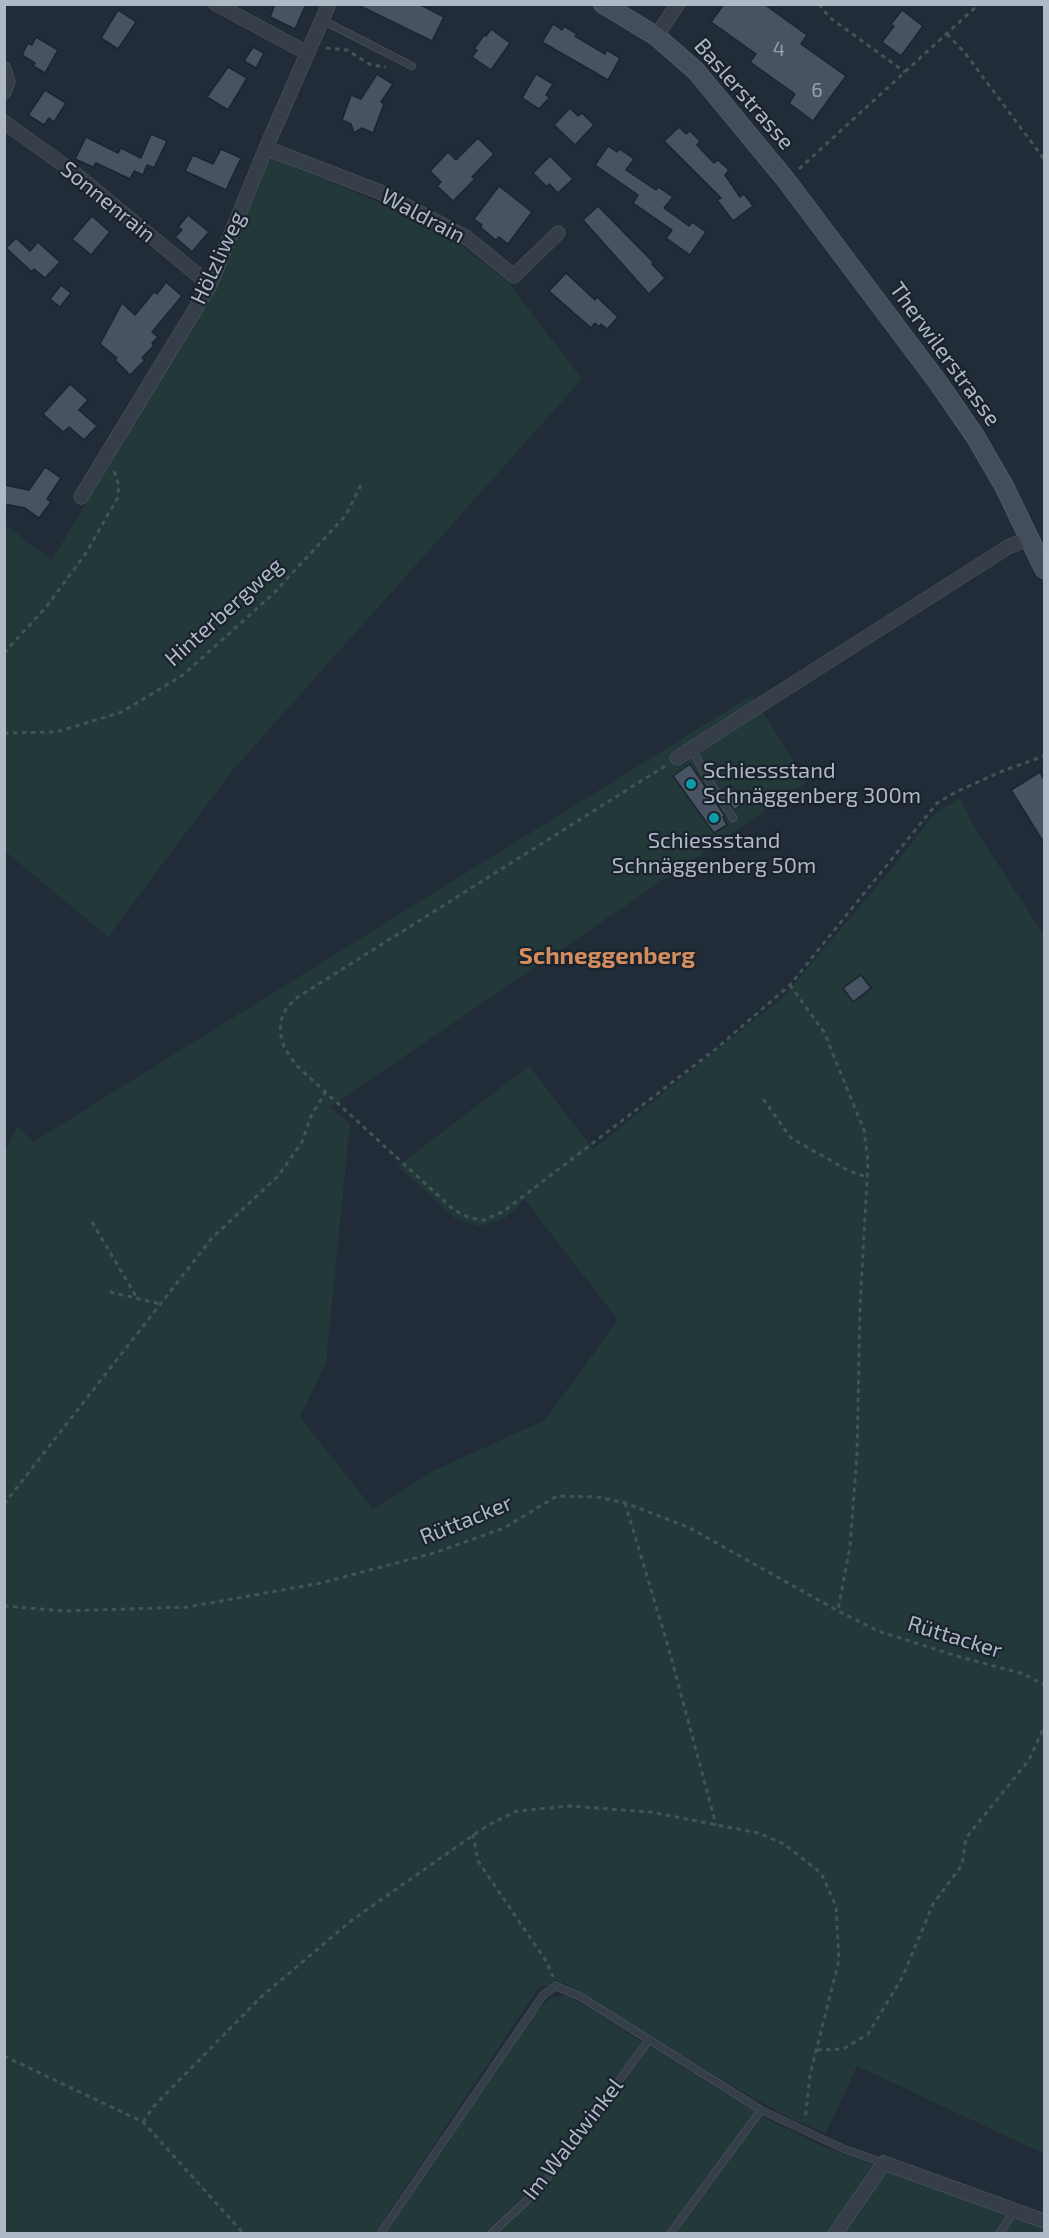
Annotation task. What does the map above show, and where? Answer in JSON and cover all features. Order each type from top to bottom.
[{"type":"main road","name":"Baslerstrasse","points":[[603,4],[656,36],[682,58],[718,95],[786,180]]},
{"type":"main road","name":"Therwilerstrasse","points":[[786,180],[963,418],[1004,486],[1044,569]]},
{"type":"street","points":[[216,4],[306,56]]},
{"type":"street","name":"Hölzliweg","points":[[81,497],[210,285],[328,4]]},
{"type":"street","points":[[656,36],[678,4]]},
{"type":"street","points":[[4,69],[8,82],[4,92]]},
{"type":"street","name":"Sonnenrain","points":[[4,122],[72,171],[210,285]]},
{"type":"street","name":"Waldrain","points":[[266,148],[380,192],[467,238],[514,276],[558,233]]},
{"type":"street","points":[[677,759],[1008,547],[1030,538]]},
{"type":"street","points":[[835,2234],[884,2163],[1044,2221]]},
{"type":"lane","points":[[322,20],[412,66]]},
{"type":"lane","points":[[692,749],[733,818]]},
{"type":"lane","points":[[380,2234],[543,1995],[556,1986],[581,1997],[761,2110],[844,2149],[884,2163]]},
{"type":"lane","name":"Im Waldwinkel","points":[[491,2234],[540,2188],[649,2040]]},
{"type":"lane","points":[[670,2234],[761,2110]]},
{"type":"lane","points":[[999,2234],[1015,2210]]},
{"type":"path","points":[[819,4],[829,17],[905,72]]},
{"type":"path","points":[[786,180],[979,4]]},
{"type":"path","points":[[947,34],[965,52],[1044,159]]},
{"type":"path","points":[[306,56],[313,59],[323,49],[329,47],[347,50],[376,67],[388,67],[394,57]]},
{"type":"path","points":[[4,653],[47,606],[86,553],[117,499],[119,486],[108,452]]},
{"type":"path","name":"Hinterbergweg","points":[[4,734],[56,732],[122,712],[183,675],[273,594],[346,515],[362,483]]},
{"type":"path","points":[[677,759],[298,997],[287,1007],[281,1020],[280,1032],[284,1047],[296,1065],[454,1210],[470,1218],[484,1220],[504,1211],[717,1048],[790,985],[937,803],[1000,772],[1044,756]]},
{"type":"path","points":[[790,985],[825,1032],[860,1119],[866,1140],[868,1162],[860,1306],[857,1455],[850,1546],[838,1611]]},
{"type":"path","points":[[4,1504],[212,1238],[278,1176],[303,1142],[311,1116],[325,1093]]},
{"type":"path","points":[[764,1099],[791,1138],[849,1171],[867,1176]]},
{"type":"path","points":[[92,1222],[137,1298]]},
{"type":"path","points":[[110,1293],[161,1304]]},
{"type":"path","name":"Rüttacker","points":[[4,1606],[64,1611],[188,1607],[321,1583],[434,1553],[504,1528],[557,1496],[597,1497],[626,1503],[688,1527],[878,1631],[1024,1674],[1044,1685]]},
{"type":"path","points":[[626,1503],[668,1646],[716,1825]]},
{"type":"path","points":[[817,2050],[843,2049],[868,2034],[903,1976],[933,1904],[962,1865],[966,1838],[1029,1760],[1044,1726]]},
{"type":"path","points":[[143,2122],[154,2106],[261,1997],[352,1920],[473,1834],[517,1811],[569,1806],[651,1812],[758,1833],[784,1844],[821,1873],[836,1906],[839,1960],[810,2075],[804,2130]]},
{"type":"path","points":[[473,1834],[478,1861],[546,1961],[556,1986]]},
{"type":"path","points":[[4,2056],[143,2122],[244,2234]]},
{"type":"green space","points":[[269,157],[376,201],[462,246],[508,282],[582,379],[232,771],[108,937],[5,851],[4,524],[52,560],[213,290]]},
{"type":"green space","points":[[752,695],[807,782],[330,1107],[350,1124],[326,1363],[300,1417],[373,1509],[435,1470],[545,1420],[618,1320],[525,1200],[504,1219],[479,1226],[456,1219],[398,1166],[529,1066],[593,1149],[783,997],[889,872],[934,814],[960,798],[975,829],[1044,935],[1044,2154],[857,2066],[826,2133],[794,2120],[746,2094],[565,1983],[539,1987],[375,2233],[5,2234],[4,1154],[17,1126],[33,1142]]},
{"type":"green space","points":[[567,1995],[767,2119],[822,2146],[1044,2227],[1044,2234],[385,2234],[537,2009],[551,1998]]},
{"type":"building","points":[[275,4],[306,4],[295,29],[270,17]]},
{"type":"building","points":[[356,4],[419,4],[444,17],[432,41]]},
{"type":"building","points":[[724,4],[764,4],[807,35],[801,44],[846,76],[813,121],[789,103],[795,94],[750,62],[756,54],[711,22]]},
{"type":"building","points":[[118,10],[136,22],[118,49],[101,38]]},
{"type":"building","points":[[902,10],[923,26],[901,56],[882,42],[894,26],[891,24]]},
{"type":"building","points":[[553,24],[562,30],[564,26],[577,34],[575,36],[605,54],[607,50],[620,58],[608,80],[542,42]]},
{"type":"building","points":[[491,29],[510,43],[491,70],[472,57],[477,50],[474,49]]},
{"type":"building","points":[[36,37],[58,50],[45,73],[33,66],[35,63],[22,55],[28,43],[32,45]]},
{"type":"building","points":[[253,47],[264,53],[256,68],[244,61]]},
{"type":"building","points":[[228,67],[247,78],[228,110],[207,97]]},
{"type":"building","points":[[377,74],[393,84],[381,102],[384,104],[373,133],[362,128],[354,133],[351,124],[342,120],[351,95],[361,99]]},
{"type":"building","points":[[536,74],[553,84],[546,95],[550,97],[539,109],[522,98]]},
{"type":"building","points":[[45,90],[66,103],[54,122],[49,118],[44,125],[28,115]]},
{"type":"building","points":[[570,108],[578,116],[582,113],[594,125],[575,145],[554,125]]},
{"type":"building","points":[[679,127],[686,134],[690,131],[700,141],[697,145],[714,163],[718,160],[729,170],[725,175],[740,197],[744,194],[753,206],[733,221],[717,200],[721,198],[664,141]]},
{"type":"building","points":[[151,134],[167,141],[154,168],[147,165],[143,175],[134,171],[130,179],[96,163],[93,167],[75,159],[86,137],[118,153],[121,148],[141,158]]},
{"type":"building","points":[[478,138],[494,154],[472,177],[475,179],[453,201],[437,186],[441,182],[430,171],[448,152],[456,160]]},
{"type":"building","points":[[608,146],[617,152],[620,149],[634,159],[626,170],[656,190],[658,187],[673,197],[664,208],[689,226],[692,222],[706,232],[690,255],[666,238],[672,230],[633,203],[638,195],[595,165]]},
{"type":"building","points":[[221,149],[241,158],[226,190],[185,171],[193,155],[213,164]]},
{"type":"building","points":[[550,156],[573,179],[558,193],[549,184],[547,187],[533,173]]},
{"type":"building","points":[[499,186],[532,212],[508,244],[499,237],[496,240],[474,219]]},
{"type":"building","points":[[598,206],[653,262],[652,264],[665,278],[649,294],[583,220]]},
{"type":"building","points":[[188,215],[209,232],[192,252],[175,237],[182,230],[178,227]]},
{"type":"building","points":[[92,216],[110,232],[91,255],[72,239]]},
{"type":"building","points":[[16,238],[30,251],[38,242],[60,262],[45,278],[34,269],[32,272],[6,248]]},
{"type":"building","points":[[566,273],[595,300],[597,297],[618,317],[607,329],[595,323],[591,328],[549,291]]},
{"type":"building","points":[[166,282],[182,296],[152,332],[158,337],[152,343],[154,345],[142,358],[145,360],[130,375],[115,360],[117,358],[100,344],[122,303],[135,315],[154,292],[157,294]]},
{"type":"building","points":[[61,285],[71,293],[60,307],[50,299]]},
{"type":"building","points":[[70,384],[88,400],[79,410],[97,426],[84,440],[69,427],[63,432],[43,414]]},
{"type":"building","points":[[45,467],[61,478],[47,499],[51,502],[39,518],[25,508],[4,504],[4,485],[29,490]]},
{"type":"building","points":[[690,764],[725,816],[723,817],[727,825],[714,833],[673,776]]},
{"type":"building","points":[[1040,772],[1044,780],[1044,843],[1011,790]]},
{"type":"building","points":[[731,785],[743,804],[734,810],[722,791]]},
{"type":"building","points":[[861,975],[871,988],[853,1002],[843,988]]},
{"type":"place","name":"Schiessstand Schnäggenberg 300m","points":[[691,784]]},
{"type":"place","name":"Schiessstand Schnäggenberg 50m","points":[[714,818]]},
{"type":"district","name":"Schneggenberg","points":[[607,956]]}]
